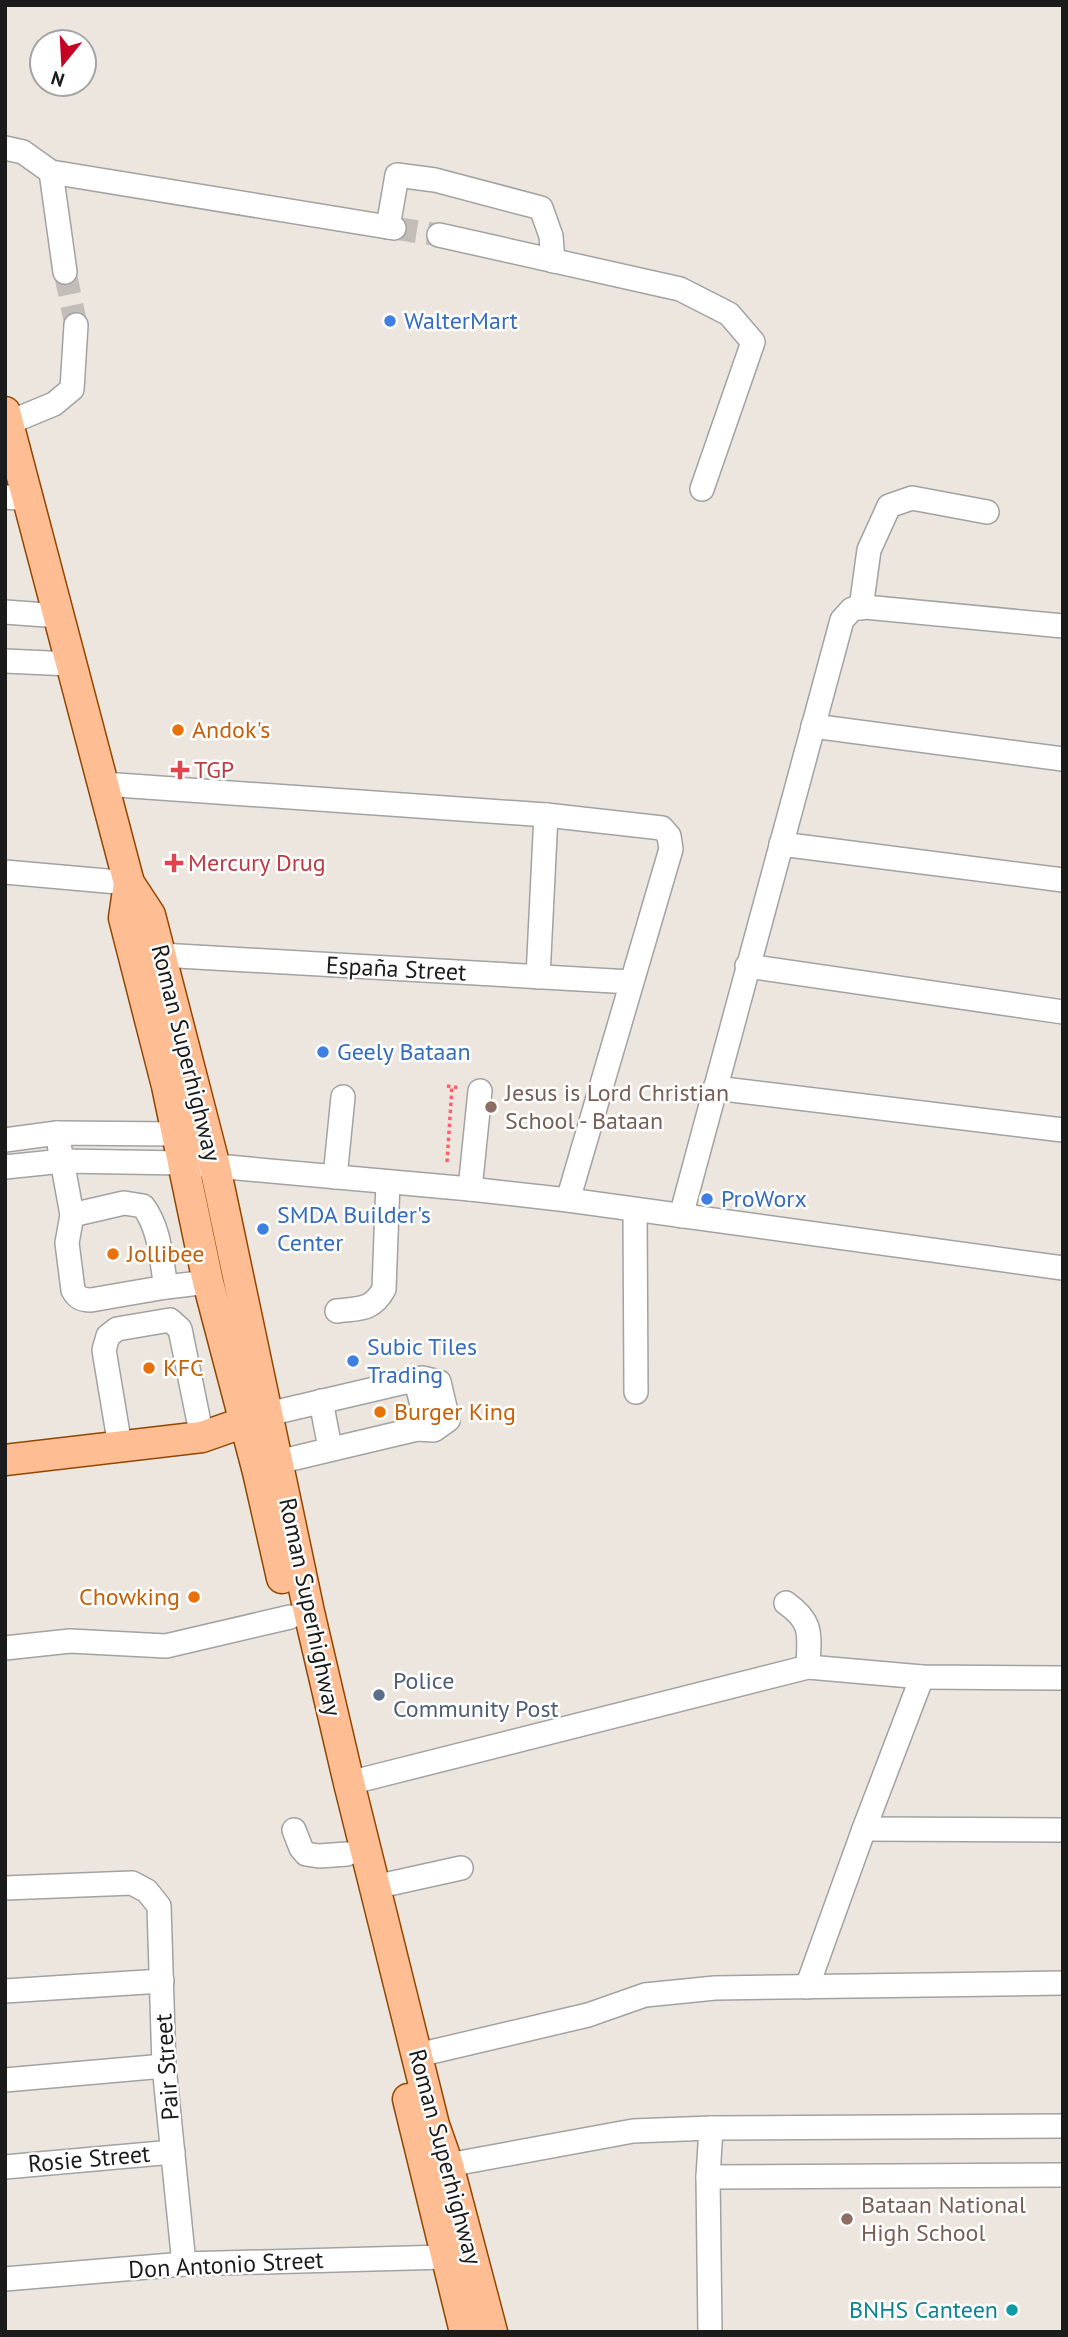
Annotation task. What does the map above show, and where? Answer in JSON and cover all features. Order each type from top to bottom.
[{"type":"main road","name":"Roman Superhighway","points":[[7,418],[17,498],[60,616],[129,883],[150,915],[162,955],[211,1153],[290,1616],[465,2332]]},
{"type":"main road","name":"Roman Superhighway","points":[[129,883],[124,918],[167,1086],[208,1282],[256,1418],[278,1462],[309,1612],[374,1887],[434,2125],[448,2165],[492,2332]]},
{"type":"main road","points":[[5,1460],[202,1437],[256,1418]]},
{"type":"street","points":[[5,148],[23,152],[51,172],[391,228],[397,175],[435,180],[541,208],[551,236],[554,261]]},
{"type":"street","points":[[51,172],[65,272]]},
{"type":"street","points":[[439,235],[680,289],[729,314],[753,342],[702,489]]},
{"type":"street","points":[[7,418],[54,404],[72,389],[76,325]]},
{"type":"street","points":[[861,608],[869,550],[889,506],[912,498],[987,512]]},
{"type":"street","points":[[681,1216],[842,620],[852,609],[861,608],[1063,626]]},
{"type":"street","points":[[5,612],[60,616]]},
{"type":"street","points":[[5,661],[71,664]]},
{"type":"street","points":[[813,726],[1063,759]]},
{"type":"street","points":[[103,784],[546,815],[662,828],[669,836],[671,849],[568,1200]]},
{"type":"street","points":[[538,978],[546,815]]},
{"type":"street","points":[[780,844],[1063,880]]},
{"type":"street","points":[[5,872],[129,883]]},
{"type":"street","name":"España Street","points":[[162,955],[631,982]]},
{"type":"street","points":[[747,966],[1063,1012]]},
{"type":"street","points":[[715,1088],[1063,1130]]},
{"type":"street","points":[[470,1189],[480,1091]]},
{"type":"street","points":[[335,1177],[343,1097]]},
{"type":"street","points":[[57,1133],[72,1215],[67,1242],[73,1290],[77,1296],[83,1300],[91,1300],[208,1282]]},
{"type":"street","points":[[5,1140],[57,1133],[211,1153],[335,1177],[568,1200],[1063,1268]]},
{"type":"street","points":[[5,1167],[180,1149]]},
{"type":"street","points":[[337,1311],[368,1307],[377,1302],[384,1289],[388,1182]]},
{"type":"street","points":[[72,1215],[124,1203],[143,1206],[155,1227],[166,1287]]},
{"type":"street","points":[[635,1210],[636,1392]]},
{"type":"street","points":[[120,1446],[104,1350],[108,1336],[117,1329],[170,1320],[180,1329],[202,1437]]},
{"type":"street","points":[[256,1418],[422,1378],[439,1382],[448,1420],[434,1430],[417,1429],[278,1462]]},
{"type":"street","points":[[321,1401],[330,1448]]},
{"type":"street","points":[[786,1603],[802,1615],[809,1635],[807,1667]]},
{"type":"street","points":[[5,1648],[70,1641],[166,1646],[290,1616]]},
{"type":"street","points":[[349,1783],[807,1667],[922,1677],[1063,1678]]},
{"type":"street","points":[[807,1987],[922,1677]]},
{"type":"street","points":[[864,1829],[1063,1830]]},
{"type":"street","points":[[295,1830],[306,1854],[347,1854]]},
{"type":"street","points":[[374,1887],[461,1868]]},
{"type":"street","name":"Pair Street","points":[[5,1888],[132,1883],[147,1891],[159,1906],[164,2066],[184,2264]]},
{"type":"street","points":[[5,1991],[162,1981]]},
{"type":"street","points":[[418,2055],[588,2015],[645,1995],[715,1988],[1063,1983]]},
{"type":"street","points":[[5,2080],[164,2066]]},
{"type":"street","points":[[448,2165],[634,2131],[711,2128],[1063,2126]]},
{"type":"street","points":[[710,2332],[708,2177],[711,2128]]},
{"type":"street","name":"Rosie Street","points":[[5,2167],[173,2152]]},
{"type":"street","points":[[708,2177],[1063,2175]]},
{"type":"street","name":"Don Antonio Street","points":[[5,2279],[184,2264],[446,2256]]},
{"type":"path","points":[[447,1163],[452,1087]]},
{"type":"tunnel","points":[[394,228],[439,235]]},
{"type":"tunnel","points":[[65,272],[76,325]]},
{"type":"place","name":"WalterMart","points":[[390,321]]},
{"type":"place","name":"Andok's","points":[[178,730]]},
{"type":"place","name":"TGP","points":[[180,770]]},
{"type":"place","name":"Mercury Drug","points":[[174,863]]},
{"type":"place","name":"Geely Bataan","points":[[323,1052]]},
{"type":"place","name":"Jesus is Lord Christian School - Bataan","points":[[491,1107]]},
{"type":"place","name":"ProWorx","points":[[707,1199]]},
{"type":"place","name":"SMDA Builder's Center","points":[[263,1229]]},
{"type":"place","name":"Jollibee","points":[[113,1254]]},
{"type":"place","name":"Subic Tiles Trading","points":[[353,1361]]},
{"type":"place","name":"KFC","points":[[149,1368]]},
{"type":"place","name":"Burger King","points":[[380,1412]]},
{"type":"place","name":"Chowking","points":[[194,1597]]},
{"type":"place","name":"Police Community Post","points":[[379,1695]]},
{"type":"place","name":"Bataan National High School","points":[[847,2219]]},
{"type":"place","name":"BNHS Canteen","points":[[1012,2310]]}]
